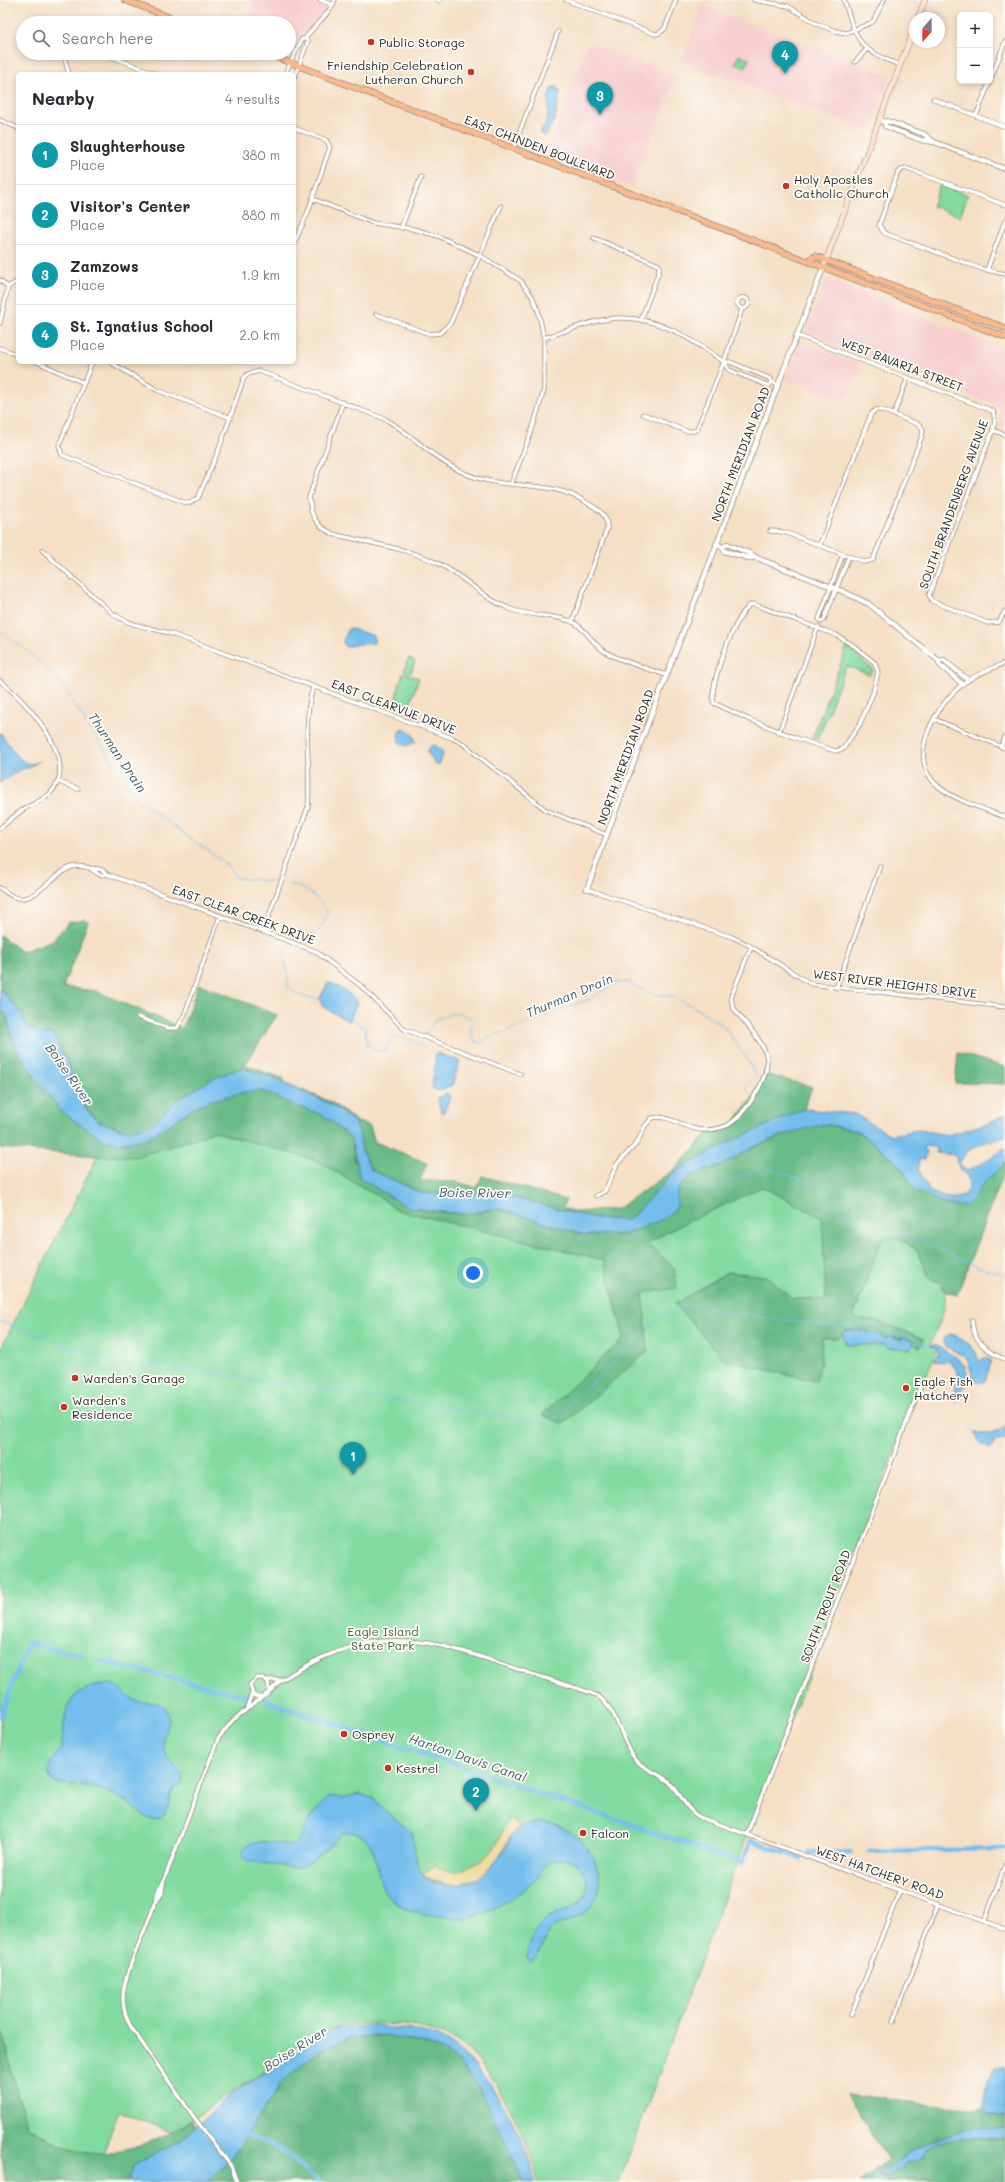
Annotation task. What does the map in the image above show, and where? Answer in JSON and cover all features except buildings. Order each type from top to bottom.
[{"type":"main road","points":[[125,0],[166,16]]},
{"type":"main road","points":[[920,12],[925,0]]},
{"type":"main road","name":"NORTH MERIDIAN ROAD","points":[[823,268],[909,42]]},
{"type":"main road","name":"EAST CHINDEN BOULEVARD","points":[[284,60],[1005,337]]},
{"type":"main road","name":"EAST CHINDEN BOULEVARD","points":[[808,261],[815,256],[826,260]]},
{"type":"main road","points":[[826,260],[1005,328]]},
{"type":"street","points":[[320,0],[334,5]]},
{"type":"street","points":[[296,54],[302,39],[306,39],[334,5],[336,0]]},
{"type":"street","points":[[566,0],[656,34],[660,33],[665,28],[676,0]]},
{"type":"street","points":[[754,0],[788,6],[817,24],[846,33],[873,22],[884,0]]},
{"type":"street","points":[[844,0],[854,30],[860,42],[867,49],[883,59],[900,65]]},
{"type":"street","points":[[513,149],[558,32]]},
{"type":"street","points":[[296,73],[308,41],[306,39]]},
{"type":"street","points":[[993,73],[1005,42]]},
{"type":"street","points":[[855,62],[867,49]]},
{"type":"street","points":[[65,60],[68,72]]},
{"type":"street","points":[[120,60],[151,72]]},
{"type":"street","points":[[287,72],[290,62]]},
{"type":"street","points":[[976,116],[989,84]]},
{"type":"street","points":[[933,99],[1005,127]]},
{"type":"street","points":[[0,120],[16,127]]},
{"type":"street","points":[[879,120],[885,122],[885,126],[921,140],[934,142],[1005,169]]},
{"type":"street","points":[[296,129],[326,140],[329,144],[329,151],[313,199],[296,238]]},
{"type":"street","points":[[1005,205],[908,168],[901,168],[879,223],[879,228],[884,233],[987,270],[1005,274]]},
{"type":"street","points":[[401,228],[420,177]]},
{"type":"street","points":[[313,199],[373,223],[438,236],[481,256],[521,281],[532,296],[538,310],[544,338],[544,390],[532,430],[511,484]]},
{"type":"street","points":[[376,314],[430,334],[440,333],[451,322],[472,272],[481,256],[501,206]]},
{"type":"street","points":[[987,270],[1005,221]]},
{"type":"street","points":[[594,238],[659,265],[658,274],[641,320]]},
{"type":"street","name":"NORTH MERIDIAN ROAD","points":[[587,889],[666,675],[823,268]]},
{"type":"street","points":[[0,280],[8,287]]},
{"type":"street","points":[[0,323],[8,287],[16,282]]},
{"type":"street","points":[[643,414],[686,431],[694,431],[700,425],[742,309]]},
{"type":"street","points":[[544,338],[597,322],[618,318],[641,320],[659,324],[676,331],[724,362],[729,370],[769,386],[771,382]]},
{"type":"street","name":"WEST BAVARIA STREET","points":[[796,335],[990,409],[995,418]]},
{"type":"street","points":[[0,348],[16,354]]},
{"type":"street","points":[[724,362],[730,362],[772,379],[771,382],[777,384]]},
{"type":"street","points":[[42,364],[84,382]]},
{"type":"street","points":[[91,364],[59,446],[60,452],[64,457],[186,503],[194,502],[198,498],[231,418],[244,378],[255,372],[264,372],[343,402],[392,423],[444,462],[460,472],[484,480],[547,487],[577,497],[600,510],[606,517],[607,529],[572,622]]},
{"type":"street","points":[[113,364],[157,390],[231,418]]},
{"type":"street","points":[[894,414],[908,377]]},
{"type":"street","points":[[343,402],[310,490],[309,504],[315,520],[321,527],[333,534],[418,555],[435,562],[453,572],[492,601],[511,610],[572,622],[583,629],[609,654],[666,675]]},
{"type":"street","points":[[770,531],[784,532],[820,544],[843,554],[870,562],[876,557],[922,436],[922,428],[918,424],[894,414],[876,410],[871,414],[820,544]]},
{"type":"street","name":"SOUTH BRANDENBERG AVENUE","points":[[995,418],[993,430],[930,592],[930,598],[932,601],[988,623],[997,623],[1001,620],[1005,611]]},
{"type":"street","points":[[993,430],[1005,435]]},
{"type":"street","points":[[716,544],[723,547],[724,551],[757,558],[837,589],[869,604],[938,660],[940,665],[962,684]]},
{"type":"street","points":[[723,547],[727,544],[747,551],[757,558]]},
{"type":"street","name":"EAST CLEARVUE DRIVE","points":[[42,550],[112,613],[124,621],[142,628],[169,633],[457,740],[546,810],[607,835]]},
{"type":"street","points":[[821,622],[819,618],[843,554]]},
{"type":"street","points":[[779,732],[818,628],[824,620],[850,556]]},
{"type":"street","points":[[749,604],[756,604],[818,628],[836,635],[854,646],[878,668],[873,693],[860,724],[846,747],[840,751],[779,732],[716,705],[712,700],[717,674],[729,638],[745,608],[749,604]]},
{"type":"street","points":[[938,660],[944,660],[968,680]]},
{"type":"street","points":[[1005,663],[962,684],[942,706],[934,719],[925,742],[923,754],[927,771],[938,787],[948,793],[1005,817]]},
{"type":"street","points":[[0,681],[18,697],[31,712],[57,750],[61,770],[59,782],[45,798],[24,809],[0,828]]},
{"type":"street","points":[[263,932],[308,807],[309,790],[306,724],[307,707],[313,687]]},
{"type":"street","points":[[934,719],[1003,748],[1005,737]]},
{"type":"street","points":[[59,782],[78,790]]},
{"type":"street","name":"EAST CLEAR CREEK DRIVE","points":[[0,888],[16,898],[27,898],[64,870],[76,866],[90,868],[103,876],[107,874],[315,951],[361,986],[394,1020],[408,1031],[520,1074]]},
{"type":"street","points":[[836,988],[880,866]]},
{"type":"street","name":"WEST RIVER HEIGHTS DRIVE","points":[[587,889],[732,937],[811,984],[1005,1006]]},
{"type":"street","points":[[138,1017],[168,1028],[177,1028],[184,1016],[220,916]]},
{"type":"street","points":[[596,1196],[604,1191],[617,1164],[637,1143],[645,1126],[652,1118],[670,1119],[686,1126],[701,1130],[715,1129],[727,1126],[736,1118],[753,1097],[765,1075],[766,1055],[762,1046],[733,1007],[732,1002],[733,992],[751,947]]},
{"type":"street","points":[[972,1320],[972,1330],[974,1336],[989,1351],[1005,1359]]},
{"type":"street","name":"SOUTH TROUT ROAD","points":[[747,1834],[921,1385]]},
{"type":"street","name":"WEST HATCHERY ROAD","points":[[269,1691],[300,1668],[327,1655],[366,1644],[414,1641],[459,1649],[598,1696],[611,1712],[639,1763],[668,1781],[693,1814],[710,1822],[747,1834],[1005,1929]]},
{"type":"street","points":[[238,2182],[233,2169],[191,2113],[131,2027],[125,2012],[124,1988],[155,1904],[158,1890],[164,1880],[213,1749],[224,1730],[247,1708],[269,1691],[270,1685],[266,1680],[260,1677],[254,1679],[250,1685],[252,1693],[247,1708]]},
{"type":"street","points":[[266,1680],[282,1680]]},
{"type":"street","points":[[252,1693],[256,1696],[262,1697]]},
{"type":"street","points":[[984,1922],[1005,1864]]},
{"type":"street","points":[[851,2015],[900,1890]]},
{"type":"street","points":[[894,2021],[938,1904]]},
{"type":"shaded area","points":[[253,0],[305,0],[327,8],[325,13],[301,36],[296,48],[296,16],[247,16]]},
{"type":"shaded area","points":[[703,6],[890,76],[870,131],[682,61]]},
{"type":"shaded area","points":[[589,43],[676,77],[632,187],[545,155]]},
{"type":"shaded area","points":[[826,279],[1005,349],[1005,430],[999,428],[1002,416],[999,408],[994,404],[805,332]]},
{"type":"shaded area","points":[[799,342],[861,365],[847,402],[784,378]]},
{"type":"green space","points":[[739,55],[749,59],[745,68],[735,64]]},
{"type":"green space","points":[[940,185],[968,195],[960,216],[932,206]]},
{"type":"green space","points":[[847,647],[873,670],[870,675],[846,666],[818,740],[812,738]]},
{"type":"green space","points":[[408,658],[415,661],[411,673],[404,671]]},
{"type":"green space","points":[[403,673],[419,678],[410,704],[395,700]]},
{"type":"green space","points":[[84,920],[88,922],[63,987],[96,991],[182,1028],[199,984],[277,1015],[245,1065],[282,1078],[287,1084],[331,1102],[358,1122],[370,1126],[375,1142],[427,1163],[420,1181],[457,1182],[477,1188],[482,1176],[566,1200],[562,1208],[578,1212],[617,1209],[675,1169],[710,1131],[722,1130],[732,1124],[752,1099],[765,1074],[812,1087],[804,1109],[734,1140],[676,1171],[629,1220],[601,1219],[576,1214],[495,1192],[465,1195],[421,1193],[371,1170],[362,1151],[359,1131],[354,1121],[331,1104],[281,1082],[212,1079],[177,1100],[154,1123],[128,1131],[100,1122],[87,1110],[71,1078],[69,1065],[28,1027],[21,1013],[0,989],[0,935],[20,951],[24,951],[53,940],[68,923]]},
{"type":"green space","points":[[0,1011],[6,1014],[15,1047],[34,1076],[62,1112],[105,1141],[171,1124],[190,1109],[208,1101],[245,1092],[263,1091],[294,1105],[320,1114],[333,1122],[351,1139],[355,1162],[409,1208],[448,1213],[479,1213],[497,1208],[585,1235],[626,1234],[677,1190],[689,1176],[724,1164],[753,1147],[789,1133],[825,1124],[857,1131],[901,1166],[915,1191],[948,1205],[974,1198],[979,1188],[1005,1162],[1005,1174],[1002,1176],[957,1295],[946,1292],[941,1283],[929,1278],[916,1249],[899,1238],[881,1240],[853,1317],[868,1321],[875,1320],[920,1337],[924,1339],[920,1347],[915,1345],[912,1341],[890,1337],[887,1339],[846,1331],[839,1338],[822,1338],[821,1362],[816,1381],[725,1360],[675,1304],[727,1272],[766,1276],[792,1298],[826,1300],[822,1218],[762,1187],[669,1231],[647,1244],[674,1267],[677,1288],[643,1293],[648,1351],[563,1424],[542,1415],[624,1338],[604,1260],[397,1210],[378,1196],[315,1160],[211,1131],[206,1135],[136,1157],[95,1156],[0,1148]]},
{"type":"green space","points":[[958,1053],[1005,1067],[1005,1084],[955,1083]]},
{"type":"green space","name":"Eagle Island State Park","points":[[190,1109],[585,1235],[825,1124],[853,1317],[881,1240],[899,1238],[916,1249],[929,1278],[941,1283],[945,1298],[943,1314],[930,1345],[937,1349],[922,1388],[920,1387],[830,1613],[833,1614],[769,1777],[619,2182],[538,2182],[527,2146],[507,2104],[495,2084],[469,2051],[455,2040],[427,2029],[375,2023],[342,2026],[309,2038],[292,2049],[260,2074],[221,2098],[175,2133],[119,2111],[92,2182],[18,2182],[11,2069],[5,2038],[0,2027],[0,1350],[105,1141]]},
{"type":"green space","points":[[0,2027],[5,2039],[11,2070],[27,2127],[56,2143],[79,2152],[113,2152],[127,2149],[155,2139],[181,2127],[192,2120],[196,2126],[183,2139],[133,2166],[127,2182],[5,2182],[0,2139]]},
{"type":"green space","points":[[386,2035],[414,2041],[441,2050],[457,2061],[475,2083],[495,2118],[520,2171],[523,2182],[207,2182],[233,2156],[281,2083],[319,2050],[351,2038]]},
{"type":"green space","points":[[847,2094],[941,2106],[983,2109],[989,2114],[1005,2117],[1005,2129],[967,2128],[914,2149],[869,2182],[860,2182],[888,2160]]},
{"type":"green space","points":[[969,2138],[997,2140],[1005,2138],[1005,2182],[913,2180],[878,2182],[881,2175],[885,2175],[886,2179],[894,2171],[899,2171],[904,2163],[922,2159],[924,2152],[934,2144],[948,2140]]},
{"type":"sand","points":[[511,1818],[520,1828],[508,1841],[493,1866],[486,1873],[469,1882],[460,1884],[441,1883],[423,1874],[435,1865],[442,1870],[458,1871],[475,1865],[494,1848]]},
{"type":"water","points":[[556,86],[560,92],[555,118],[546,136],[539,133],[544,127],[548,116],[550,90]]},
{"type":"water","points":[[349,628],[374,636],[374,643],[345,647],[343,642]]},
{"type":"water","points":[[401,729],[411,732],[415,742],[406,746],[399,742],[398,734]]},
{"type":"water","points":[[0,732],[18,756],[26,763],[30,764],[39,761],[29,768],[21,769],[0,783]]},
{"type":"water","points":[[432,745],[437,746],[443,752],[439,765],[436,765],[427,751]]},
{"type":"water","points":[[328,983],[344,990],[353,997],[357,1003],[349,1022],[322,1006],[320,998]]},
{"type":"water","name":"Boise River","points":[[0,989],[21,1013],[28,1027],[37,1034],[53,1034],[69,1065],[71,1078],[87,1110],[100,1122],[127,1131],[154,1123],[177,1100],[212,1079],[242,1068],[270,1077],[331,1104],[353,1121],[359,1131],[362,1151],[371,1170],[421,1193],[465,1195],[495,1192],[576,1214],[601,1219],[629,1220],[676,1171],[734,1140],[804,1109],[855,1114],[891,1135],[918,1130],[948,1135],[989,1123],[1005,1114],[1005,1136],[971,1149],[962,1159],[960,1166],[968,1171],[992,1158],[1005,1147],[1005,1162],[979,1188],[974,1198],[966,1206],[948,1205],[915,1191],[901,1166],[857,1131],[825,1124],[789,1133],[753,1147],[724,1164],[689,1176],[677,1190],[677,1207],[663,1219],[626,1234],[585,1235],[497,1208],[465,1214],[409,1208],[360,1178],[351,1139],[333,1122],[320,1114],[294,1105],[263,1091],[245,1092],[208,1101],[191,1109],[171,1124],[145,1139],[119,1143],[105,1141],[62,1112],[34,1076],[15,1047],[6,1014],[0,1011]],"holes":[[[925,1146],[936,1147],[936,1153],[955,1155],[960,1171],[968,1176],[969,1189],[960,1197],[946,1198],[930,1192],[918,1169],[919,1160],[924,1159],[927,1152],[922,1150]]]},
{"type":"water","points":[[436,1053],[460,1061],[452,1085],[439,1091],[432,1088]]},
{"type":"water","points":[[447,1093],[450,1097],[444,1112],[441,1113],[437,1098]]},
{"type":"water","points":[[860,1330],[878,1334],[887,1339],[890,1337],[900,1340],[904,1338],[914,1343],[911,1349],[887,1348],[884,1343],[883,1345],[849,1345],[845,1343],[843,1333],[845,1331]]},
{"type":"water","points":[[950,1334],[959,1337],[969,1344],[976,1352],[979,1362],[983,1358],[990,1359],[991,1363],[985,1381],[979,1383],[974,1380],[967,1358],[945,1346],[943,1343],[945,1337]]},
{"type":"water","points":[[935,1345],[956,1357],[964,1364],[970,1382],[962,1389],[957,1400],[954,1400],[954,1394],[958,1380],[957,1371],[948,1361],[943,1363],[934,1360],[939,1353],[937,1349],[930,1346]]},
{"type":"water","points":[[1005,1425],[1005,1440],[995,1441],[991,1449],[981,1443],[974,1433],[995,1433],[1002,1429]]},
{"type":"water","points":[[112,1684],[136,1701],[159,1704],[168,1712],[169,1721],[164,1737],[163,1748],[165,1754],[179,1770],[183,1780],[180,1785],[173,1790],[166,1812],[160,1818],[147,1818],[121,1799],[99,1789],[55,1782],[50,1779],[50,1765],[61,1746],[67,1709],[71,1702],[75,1696],[88,1688]]},
{"type":"water","points":[[359,1794],[373,1798],[390,1816],[410,1830],[421,1871],[425,1877],[433,1882],[443,1885],[456,1885],[475,1879],[493,1865],[516,1830],[527,1824],[544,1823],[561,1827],[576,1836],[588,1849],[596,1864],[599,1880],[597,1896],[588,1910],[572,1920],[555,1926],[548,1935],[537,1956],[534,1960],[529,1962],[526,1956],[532,1938],[539,1926],[556,1914],[576,1905],[582,1900],[585,1894],[587,1884],[586,1877],[577,1865],[567,1859],[548,1862],[532,1882],[512,1898],[489,1910],[458,1919],[413,1911],[402,1907],[391,1900],[382,1887],[375,1856],[371,1846],[365,1838],[356,1833],[343,1832],[316,1858],[304,1866],[297,1868],[248,1861],[243,1858],[243,1850],[247,1845],[253,1843],[270,1842],[293,1845],[301,1837],[310,1818],[329,1796],[342,1798]]},
{"type":"water","points":[[375,2025],[432,2034],[449,2042],[466,2056],[483,2075],[498,2096],[511,2119],[522,2142],[535,2182],[523,2182],[508,2146],[479,2089],[458,2061],[431,2045],[386,2035],[351,2038],[319,2050],[281,2083],[233,2156],[207,2182],[127,2182],[133,2166],[183,2139],[228,2096],[333,2029]]},
{"type":"water","points":[[996,2067],[1005,2067],[1005,2117],[989,2114],[983,2109],[988,2080]]},
{"type":"water","points":[[967,2128],[1005,2129],[1005,2138],[958,2139],[935,2144],[926,2150],[922,2159],[904,2163],[899,2171],[894,2171],[886,2179],[885,2175],[881,2175],[878,2182],[869,2182],[914,2149]]},
{"type":"waterway","name":"Thurman Drain","points":[[0,631],[27,650],[57,678],[138,800],[227,865],[236,878],[276,882]]},
{"type":"waterway","name":"Thurman Drain","points":[[288,884],[306,890],[319,901],[327,911],[323,924],[316,932],[306,937],[293,938]]},
{"type":"waterway","name":"Thurman Drain","points":[[288,946],[283,957],[288,973],[288,987],[295,993],[320,999]]},
{"type":"waterway","name":"Thurman Drain","points":[[426,1034],[436,1019],[458,1012],[473,1020],[471,1029],[473,1040],[481,1043],[488,1038],[590,999],[615,983],[628,982],[649,993],[672,996],[697,1009],[724,1026],[750,1064],[756,1077],[747,1086],[747,1090],[752,1096]]},
{"type":"waterway","name":"Thurman Drain","points":[[351,1016],[357,1023],[365,1027],[367,1045],[378,1051],[385,1050],[395,1036],[413,1041],[422,1046]]},
{"type":"waterway","name":"Thurman Drain","points":[[755,1098],[766,1102],[773,1098],[787,1117]]},
{"type":"waterway","points":[[681,1186],[704,1192],[764,1166],[806,1181],[844,1215],[891,1227],[981,1268],[1005,1275]]},
{"type":"waterway","points":[[674,1309],[684,1306],[828,1326],[878,1325],[888,1333],[916,1338],[923,1344]]},
{"type":"waterway","points":[[125,1366],[140,1364],[163,1366],[549,1424],[651,1325],[670,1310]]},
{"type":"waterway","points":[[0,1321],[122,1365]]},
{"type":"waterway","points":[[914,1343],[930,1346]]},
{"type":"waterway","points":[[957,1400],[957,1405]]},
{"type":"waterway","points":[[971,1429],[974,1433]]},
{"type":"waterway","name":"Harton Davis Canal","points":[[0,1717],[28,1643],[81,1655]]},
{"type":"waterway","name":"Harton Davis Canal","points":[[102,1661],[246,1696]]},
{"type":"waterway","name":"Harton Davis Canal","points":[[264,1700],[573,1805]]},
{"type":"waterway","name":"Harton Davis Canal","points":[[577,1806],[742,1863],[751,1841],[800,1858]]},
{"type":"waterway","name":"Harton Davis Canal","points":[[869,1851],[1005,1849]]},
{"type":"waterway","name":"Harton Davis Canal","points":[[808,1853],[851,1852]]},
{"type":"waterway","points":[[242,2133],[281,2149],[319,2182]]},
{"type":"place","name":"Public Storage","points":[[371,42]]},
{"type":"place","name":"Friendship Celebration Lutheran Church","points":[[471,72]]},
{"type":"place","name":"St. Ignatius School","points":[[785,74]]},
{"type":"place","name":"Zamzows","points":[[600,115]]},
{"type":"place","name":"Holy Apostles Catholic Church","points":[[786,186]]},
{"type":"place","name":"Warden's Garage","points":[[75,1378]]},
{"type":"place","name":"Eagle Fish Hatchery","points":[[906,1388]]},
{"type":"place","name":"Warden's Residence","points":[[64,1407]]},
{"type":"place","name":"Slaughterhouse","points":[[353,1475]]},
{"type":"place","name":"Osprey","points":[[344,1734]]},
{"type":"place","name":"Kestrel","points":[[388,1768]]},
{"type":"place","name":"Visitor's Center","points":[[476,1811]]},
{"type":"place","name":"Falcon","points":[[583,1833]]}]
